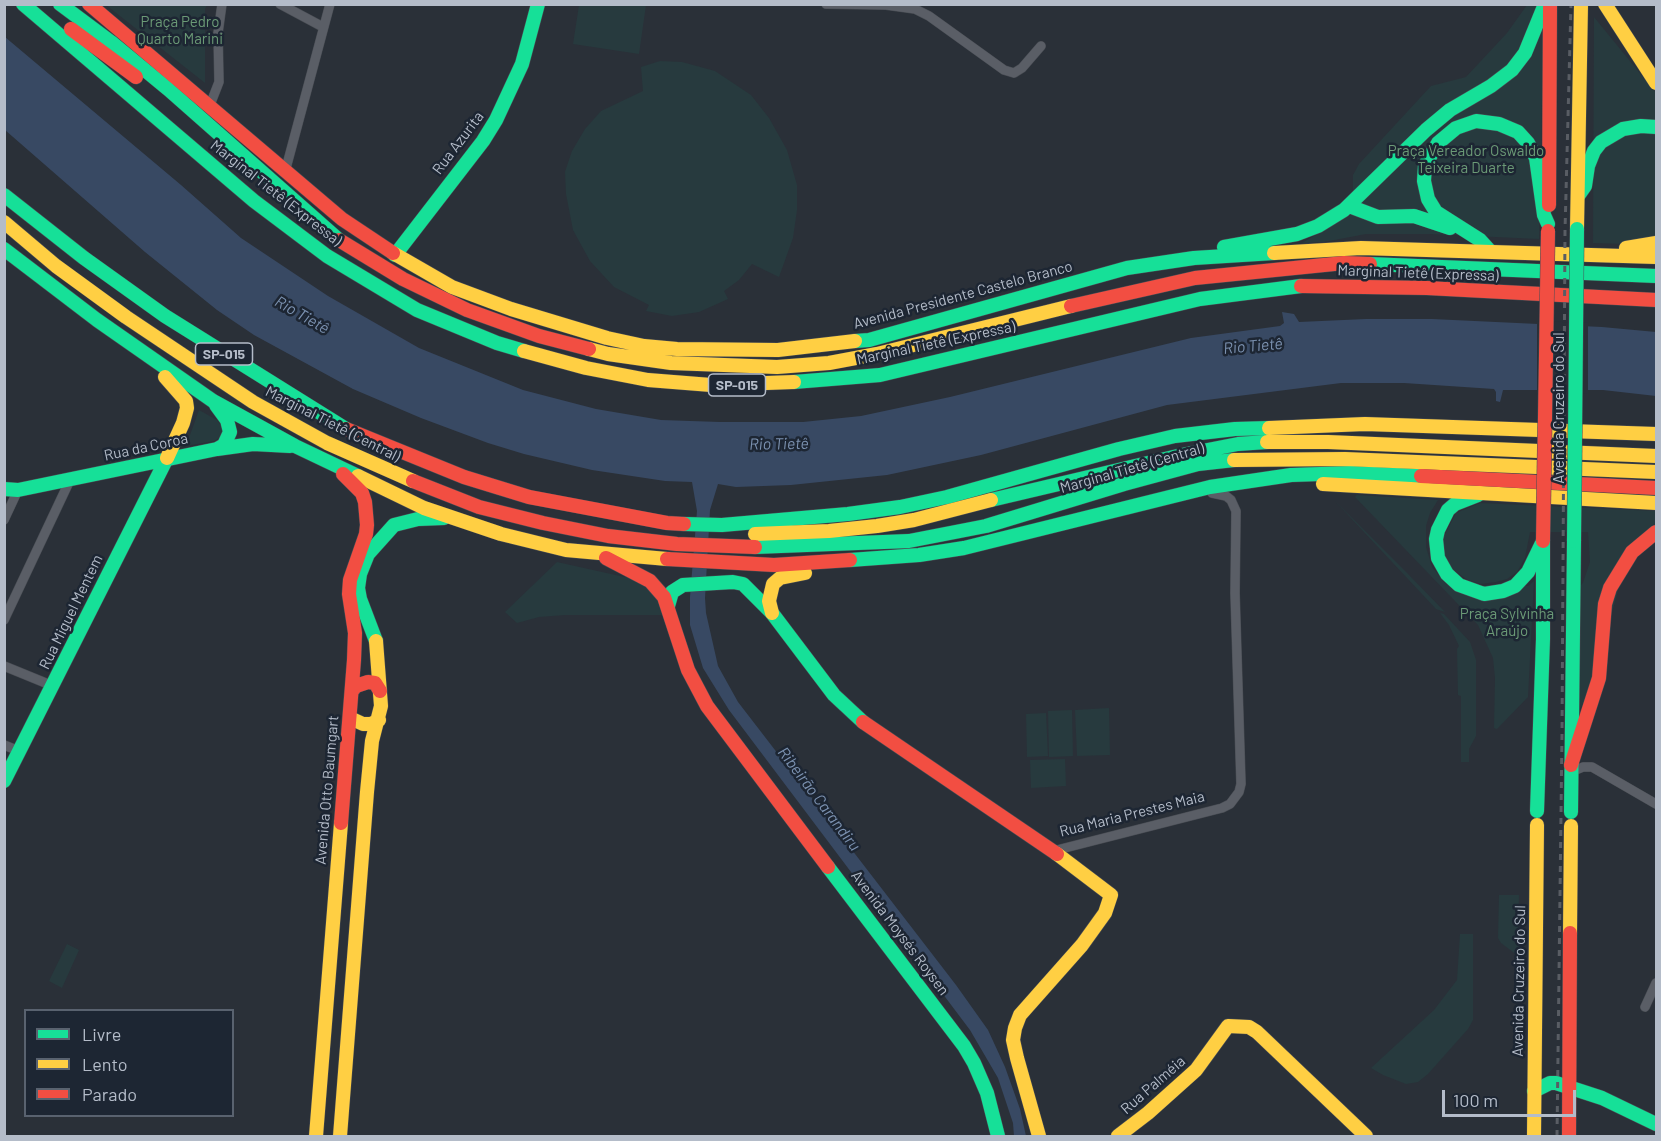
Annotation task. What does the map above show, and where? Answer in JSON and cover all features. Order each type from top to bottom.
[{"type":"main road","name":"Marginal Tietê (Expressa)","points":[[23,4],[254,201],[327,256],[417,310],[497,343],[586,368],[648,380],[711,385],[748,385],[880,375],[1200,299],[1295,286],[1427,288],[1653,299]]},
{"type":"main road","points":[[60,4],[111,42],[222,135],[340,241],[403,279],[467,310],[539,336],[608,354],[661,362],[777,367],[828,363],[877,354],[1015,318],[1195,278],[1344,263],[1656,276]]},
{"type":"main road","name":"Avenida Presidente Castelo Branco","points":[[89,4],[342,219],[395,255],[452,287],[511,309],[607,338],[644,346],[687,350],[778,350],[869,340],[1127,268],[1194,258]]},
{"type":"main road","name":"Rua Azurita","points":[[395,255],[483,141],[496,120],[522,64],[538,4]]},
{"type":"main road","points":[[1194,258],[1226,246],[1297,234],[1318,226],[1349,206],[1425,130],[1450,110],[1491,86],[1512,70],[1525,53],[1545,4]]},
{"type":"main road","name":"Avenida Cruzeiro do Sul","points":[[1534,1137],[1537,818],[1543,639],[1550,4]]},
{"type":"main road","name":"Avenida Cruzeiro do Sul","points":[[1569,1137],[1571,769],[1581,4]]},
{"type":"main road","points":[[1605,4],[1656,83]]},
{"type":"main road","points":[[41,18],[71,30],[206,128],[222,135]]},
{"type":"main road","points":[[1634,46],[1656,72]]},
{"type":"main road","points":[[1490,251],[1480,240],[1436,212],[1428,199],[1424,181],[1425,165],[1437,143],[1456,128],[1476,121],[1499,124],[1518,132],[1528,143],[1536,158],[1544,215],[1548,227]]},
{"type":"main road","points":[[1578,196],[1585,186],[1588,166],[1594,151],[1601,142],[1623,129],[1641,126],[1656,127]]},
{"type":"main road","name":"SP-015","points":[[4,195],[84,258],[165,316],[345,429],[464,477],[529,498],[667,523],[726,525],[900,507],[947,497],[1119,449],[1175,436],[1235,429],[1365,424],[1656,434]]},
{"type":"main road","points":[[1349,206],[1378,217],[1414,216],[1457,231],[1466,231]]},
{"type":"main road","name":"Marginal Tietê (Central)","points":[[4,222],[56,266],[126,317],[254,402],[327,443],[399,476],[479,507],[608,536],[745,547],[909,541],[986,526],[1198,464],[1231,460],[1268,458],[1389,461],[1656,472]]},
{"type":"main road","points":[[1600,255],[1606,250],[1656,243]]},
{"type":"main road","points":[[1194,258],[1361,248],[1656,257]]},
{"type":"main road","points":[[4,249],[134,346],[213,401],[329,464],[424,508],[452,518],[540,545],[598,554],[732,563],[804,564],[919,555],[964,548],[1180,495],[1262,478],[1320,473],[1656,488]]},
{"type":"main road","points":[[946,320],[962,322],[1163,274],[1195,278]]},
{"type":"main road","name":"Rua Miguel Mentem","points":[[4,781],[167,458],[186,415],[186,401],[178,390],[134,346]]},
{"type":"main road","points":[[213,401],[225,417],[230,429],[227,441],[218,449]]},
{"type":"main road","points":[[726,525],[754,534],[829,531],[877,526],[914,520],[1090,476],[1238,444],[1277,441],[1656,456]]},
{"type":"main road","name":"Rua da Coroa","points":[[11,490],[218,449],[253,444],[295,446]]},
{"type":"main road","points":[[1238,444],[1276,450],[1375,453],[1389,461]]},
{"type":"main road","points":[[1038,529],[1048,517],[1149,488],[1254,467],[1268,458]]},
{"type":"main road","name":"Avenida Otto Baumgart","points":[[316,1137],[352,691],[355,633],[349,594],[350,580],[366,534],[365,502],[362,493],[355,484],[329,464]]},
{"type":"main road","points":[[860,544],[875,535],[916,530],[975,518],[1076,488],[1090,476]]},
{"type":"main road","points":[[1262,478],[1280,483],[1656,503]]},
{"type":"main road","points":[[1486,493],[1455,504],[1448,510],[1438,530],[1436,539],[1438,558],[1447,574],[1459,585],[1484,594],[1503,591],[1515,586],[1528,572],[1543,541]]},
{"type":"main road","points":[[340,1137],[371,748],[379,720],[377,644],[360,599],[358,588],[360,574],[368,554],[394,525],[418,519],[452,518]]},
{"type":"main road","points":[[1571,769],[1599,678],[1605,604],[1610,588],[1632,552],[1656,532]]},
{"type":"main road","name":"Avenida Moysés Roysen","points":[[598,554],[650,581],[664,597],[688,670],[707,706],[964,1046],[987,1093],[998,1137]]},
{"type":"main road","points":[[772,613],[770,592],[773,584],[780,578],[892,564],[919,555]]},
{"type":"main road","name":"Rua Maria Prestes Maia","points":[[668,606],[672,592],[683,585],[733,582],[743,584],[754,592],[772,613],[834,695],[854,716],[1053,851]]},
{"type":"main road","points":[[352,691],[356,686],[368,682],[375,683],[380,691]]},
{"type":"main road","points":[[350,718],[363,724],[371,724],[379,720]]},
{"type":"main road","points":[[1039,1137],[1013,1040],[1015,1028],[1020,1015],[1082,945],[1105,913],[1111,895],[1053,851]]},
{"type":"main road","name":"Rua Palméia","points":[[1118,1137],[1196,1070],[1228,1026],[1249,1027],[1257,1032],[1366,1137]]},
{"type":"main road","points":[[323,1041],[328,1047],[334,1049],[341,1048],[346,1043]]},
{"type":"main road","points":[[322,1060],[326,1055],[334,1054],[345,1062]]},
{"type":"main road","points":[[1534,1091],[1550,1083],[1556,1083],[1602,1098],[1656,1124]]},
{"type":"street","points":[[210,105],[219,82],[218,33],[222,4]]},
{"type":"street","points":[[280,4],[323,27]]},
{"type":"street","points":[[285,172],[330,4]]},
{"type":"street","points":[[826,4],[886,5],[915,9],[929,16],[1004,70],[1014,73],[1022,68],[1041,46]]},
{"type":"street","points":[[4,620],[70,480]]},
{"type":"street","points":[[4,520],[11,490]]},
{"type":"street","name":"Rua Maria Prestes Maia","points":[[1053,851],[1222,808],[1236,798],[1241,784],[1235,593],[1236,511],[1231,500],[1221,494],[1180,495]]},
{"type":"street","points":[[4,666],[53,686]]},
{"type":"street","points":[[4,745],[19,751]]},
{"type":"street","points":[[1571,769],[1592,767],[1656,804]]},
{"type":"street","points":[[1646,1007],[1656,983]]},
{"type":"green space","name":"Praça Pedro Quarto Marini","points":[[106,5],[207,5],[205,9],[205,83]]},
{"type":"green space","points":[[579,5],[646,5],[639,54],[573,44]]},
{"type":"green space","name":"Praça Vereador Oswaldo Teixeira Duarte","points":[[1527,5],[1544,5],[1539,239],[1430,234],[1366,234],[1324,242],[1302,243],[1353,213],[1353,175],[1359,164],[1431,86],[1466,77],[1507,33]]},
{"type":"green space","points":[[1594,17],[1656,93],[1656,245],[1593,243]]},
{"type":"green space","points":[[660,61],[682,62],[715,71],[751,95],[769,118],[787,150],[797,185],[797,210],[793,238],[779,277],[752,264],[739,280],[724,291],[728,299],[699,312],[672,316],[646,311],[649,305],[614,287],[590,261],[573,230],[566,194],[565,172],[572,151],[585,129],[601,111],[643,91],[641,67]]},
{"type":"green space","points":[[199,410],[217,420],[222,426],[222,436],[214,441],[186,446]]},
{"type":"green space","name":"Praça Sylvinha Araújo","points":[[1357,495],[1438,500],[1430,513],[1426,526],[1426,547],[1432,567],[1447,585],[1528,586],[1534,581],[1528,697],[1497,729],[1494,728],[1493,658],[1478,625],[1355,497]]},
{"type":"green space","points":[[1335,501],[1408,574],[1445,612],[1436,609]]},
{"type":"green space","points":[[1480,503],[1656,511],[1656,523],[1630,547],[1590,693],[1579,710],[1580,586],[1590,562],[1588,532],[1530,532],[1525,558],[1517,572],[1507,579],[1481,584],[1468,580],[1453,570],[1443,553],[1443,538],[1456,513]]},
{"type":"green space","points":[[557,562],[629,578],[644,586],[658,600],[666,615],[565,615],[539,617],[517,623],[505,612]]},
{"type":"green space","points":[[1440,613],[1444,614],[1470,642],[1476,660],[1476,736],[1469,749],[1469,762],[1461,762],[1461,696],[1458,695],[1457,649],[1459,646],[1449,625]]},
{"type":"green space","points":[[1109,708],[1110,755],[1077,756],[1075,710]]},
{"type":"green space","points":[[1072,710],[1073,756],[1049,757],[1048,711]]},
{"type":"green space","points":[[1046,713],[1048,756],[1027,757],[1026,714]]},
{"type":"green space","points":[[1065,759],[1066,786],[1031,788],[1030,760]]},
{"type":"green space","points":[[1499,895],[1519,895],[1518,931],[1523,955],[1521,958],[1501,943],[1498,938]]},
{"type":"green space","points":[[1460,934],[1473,934],[1473,1020],[1468,1029],[1418,1082],[1406,1084],[1371,1068],[1434,1010],[1457,980]]},
{"type":"green space","points":[[67,944],[79,950],[62,988],[49,981]]},
{"type":"water","name":"Rio Tietê","points":[[5,37],[241,238],[328,296],[419,348],[523,390],[596,409],[661,420],[720,422],[803,422],[861,416],[950,397],[1191,338],[1280,326],[1284,323],[1282,312],[1294,314],[1299,322],[1432,319],[1602,327],[1656,332],[1656,396],[1603,390],[1503,390],[1500,402],[1496,401],[1494,389],[1404,383],[1341,383],[1167,405],[981,455],[887,475],[791,485],[736,487],[718,484],[710,510],[705,598],[706,613],[718,666],[738,702],[956,985],[988,1030],[1005,1067],[1020,1109],[1026,1136],[1014,1136],[1013,1123],[998,1078],[970,1030],[729,710],[703,668],[690,625],[697,511],[692,482],[665,481],[592,470],[488,443],[353,389],[254,335],[217,310],[145,252],[5,130]]},
{"type":"pier","points":[[1537,321],[1588,323],[1588,393],[1537,394]]},
{"type":"railway","points":[[1557,1136],[1565,231],[1571,4]]},
{"type":"traffic: fast","points":[[23,4],[254,201],[327,256],[417,310],[497,343],[524,351]]},
{"type":"traffic: fast","points":[[60,4],[168,89],[339,240]]},
{"type":"traffic: fast","points":[[395,255],[483,141],[496,120],[522,64],[538,4]]},
{"type":"traffic: fast","points":[[1224,247],[1297,234],[1318,226],[1344,210],[1426,130],[1450,110],[1491,86],[1512,70],[1525,53],[1545,4]]},
{"type":"traffic: fast","points":[[1490,251],[1480,240],[1436,212],[1428,199],[1424,181],[1425,165],[1438,143],[1456,128],[1476,121],[1499,124],[1518,132],[1528,143],[1536,158],[1544,215],[1548,224]]},
{"type":"traffic: fast","points":[[1578,196],[1585,186],[1588,166],[1594,151],[1601,142],[1623,129],[1641,126],[1656,127]]},
{"type":"traffic: fast","points":[[4,195],[84,258],[165,316],[346,429]]},
{"type":"traffic: fast","points":[[1349,206],[1378,217],[1414,216],[1450,228]]},
{"type":"traffic: fast","points":[[1574,541],[1577,229]]},
{"type":"traffic: fast","points":[[4,249],[97,320],[213,401],[295,446],[358,476]]},
{"type":"traffic: fast","points":[[855,341],[869,340],[1127,268],[1194,258],[1274,253]]},
{"type":"traffic: fast","points":[[1370,264],[1656,276]]},
{"type":"traffic: fast","points":[[794,382],[880,375],[1200,299],[1301,286]]},
{"type":"traffic: fast","points":[[216,405],[227,420],[230,432],[224,445],[217,449]]},
{"type":"traffic: fast","points":[[684,524],[722,525],[900,507],[947,497],[1119,449],[1175,436],[1235,429],[1269,428]]},
{"type":"traffic: fast","points":[[991,500],[1182,455],[1238,444],[1267,442]]},
{"type":"traffic: fast","points":[[4,489],[18,490],[217,449],[253,444],[290,446]]},
{"type":"traffic: fast","points":[[4,781],[167,458]]},
{"type":"traffic: fast","points":[[755,547],[909,541],[986,526],[1198,464],[1234,460]]},
{"type":"traffic: fast","points":[[850,560],[919,555],[964,548],[1210,487],[1291,475],[1351,473],[1421,476]]},
{"type":"traffic: fast","points":[[1478,495],[1455,504],[1448,510],[1436,539],[1438,558],[1447,574],[1459,585],[1484,594],[1503,591],[1515,586],[1528,572],[1543,541]]},
{"type":"traffic: fast","points":[[376,641],[358,588],[360,574],[368,554],[394,525],[418,519],[444,518]]},
{"type":"traffic: fast","points":[[1537,811],[1543,639],[1543,541]]},
{"type":"traffic: fast","points":[[1571,812],[1574,541]]},
{"type":"traffic: fast","points":[[668,606],[672,592],[683,585],[733,582],[743,584],[772,613],[834,695],[863,722]]},
{"type":"traffic: fast","points":[[828,867],[964,1046],[987,1093],[998,1136]]},
{"type":"traffic: fast","points":[[1534,1091],[1550,1083],[1556,1083],[1602,1098],[1656,1124]]},
{"type":"traffic: slow","points":[[1577,229],[1581,4]]},
{"type":"traffic: slow","points":[[1605,4],[1656,83]]},
{"type":"traffic: slow","points":[[4,222],[56,266],[126,317],[253,402],[327,443],[413,481]]},
{"type":"traffic: slow","points":[[1626,248],[1656,243]]},
{"type":"traffic: slow","points":[[1274,253],[1361,248],[1656,257]]},
{"type":"traffic: slow","points":[[393,253],[452,287],[511,309],[607,338],[644,346],[677,349],[778,350],[855,341]]},
{"type":"traffic: slow","points":[[589,349],[671,363],[777,367],[829,363],[877,354],[1071,306]]},
{"type":"traffic: slow","points":[[524,351],[586,368],[648,380],[711,385],[794,382]]},
{"type":"traffic: slow","points":[[165,377],[186,401],[187,408],[183,423],[167,458]]},
{"type":"traffic: slow","points":[[1269,428],[1365,424],[1656,434]]},
{"type":"traffic: slow","points":[[1267,442],[1328,442],[1656,456]]},
{"type":"traffic: slow","points":[[1234,460],[1345,459],[1656,472]]},
{"type":"traffic: slow","points":[[358,476],[424,508],[501,534],[566,550],[667,559]]},
{"type":"traffic: slow","points":[[1323,484],[1656,503]]},
{"type":"traffic: slow","points":[[755,534],[829,531],[877,526],[914,520],[991,500]]},
{"type":"traffic: slow","points":[[772,613],[769,601],[773,584],[780,578],[805,573]]},
{"type":"traffic: slow","points":[[340,1136],[367,792],[372,741],[381,706],[376,641]]},
{"type":"traffic: slow","points":[[350,718],[363,724],[371,724],[379,720]]},
{"type":"traffic: slow","points":[[316,1136],[341,823]]},
{"type":"traffic: slow","points":[[1534,1136],[1537,825]]},
{"type":"traffic: slow","points":[[1570,933],[1571,826]]},
{"type":"traffic: slow","points":[[1039,1136],[1017,1058],[1013,1040],[1015,1028],[1020,1015],[1082,945],[1105,913],[1111,895],[1057,854]]},
{"type":"traffic: slow","points":[[1118,1136],[1148,1113],[1196,1070],[1228,1026],[1249,1027],[1257,1032],[1366,1136]]},
{"type":"traffic: jam","points":[[89,4],[342,219],[393,253]]},
{"type":"traffic: jam","points":[[1549,205],[1550,4]]},
{"type":"traffic: jam","points":[[71,29],[136,77]]},
{"type":"traffic: jam","points":[[1543,541],[1548,231]]},
{"type":"traffic: jam","points":[[339,240],[403,279],[467,310],[539,336],[589,349]]},
{"type":"traffic: jam","points":[[1071,306],[1195,278],[1344,263],[1370,264]]},
{"type":"traffic: jam","points":[[1301,286],[1427,288],[1656,300]]},
{"type":"traffic: jam","points":[[346,429],[464,477],[529,497],[667,523],[684,524]]},
{"type":"traffic: jam","points":[[341,823],[354,660],[355,633],[349,594],[350,580],[367,525],[362,493],[343,474]]},
{"type":"traffic: jam","points":[[1421,476],[1656,488]]},
{"type":"traffic: jam","points":[[413,481],[479,507],[608,536],[677,544],[755,547]]},
{"type":"traffic: jam","points":[[1571,765],[1599,678],[1605,604],[1610,588],[1632,552],[1656,532]]},
{"type":"traffic: jam","points":[[606,558],[650,581],[664,597],[688,670],[707,706],[828,867]]},
{"type":"traffic: jam","points":[[667,559],[774,565],[850,560]]},
{"type":"traffic: jam","points":[[352,691],[356,686],[368,682],[375,683],[380,691]]},
{"type":"traffic: jam","points":[[863,722],[1057,854]]},
{"type":"traffic: jam","points":[[1569,1136],[1570,933]]},
{"type":"water label","name":"Ribeirão Carandiru","points":[[819,799]]}]
